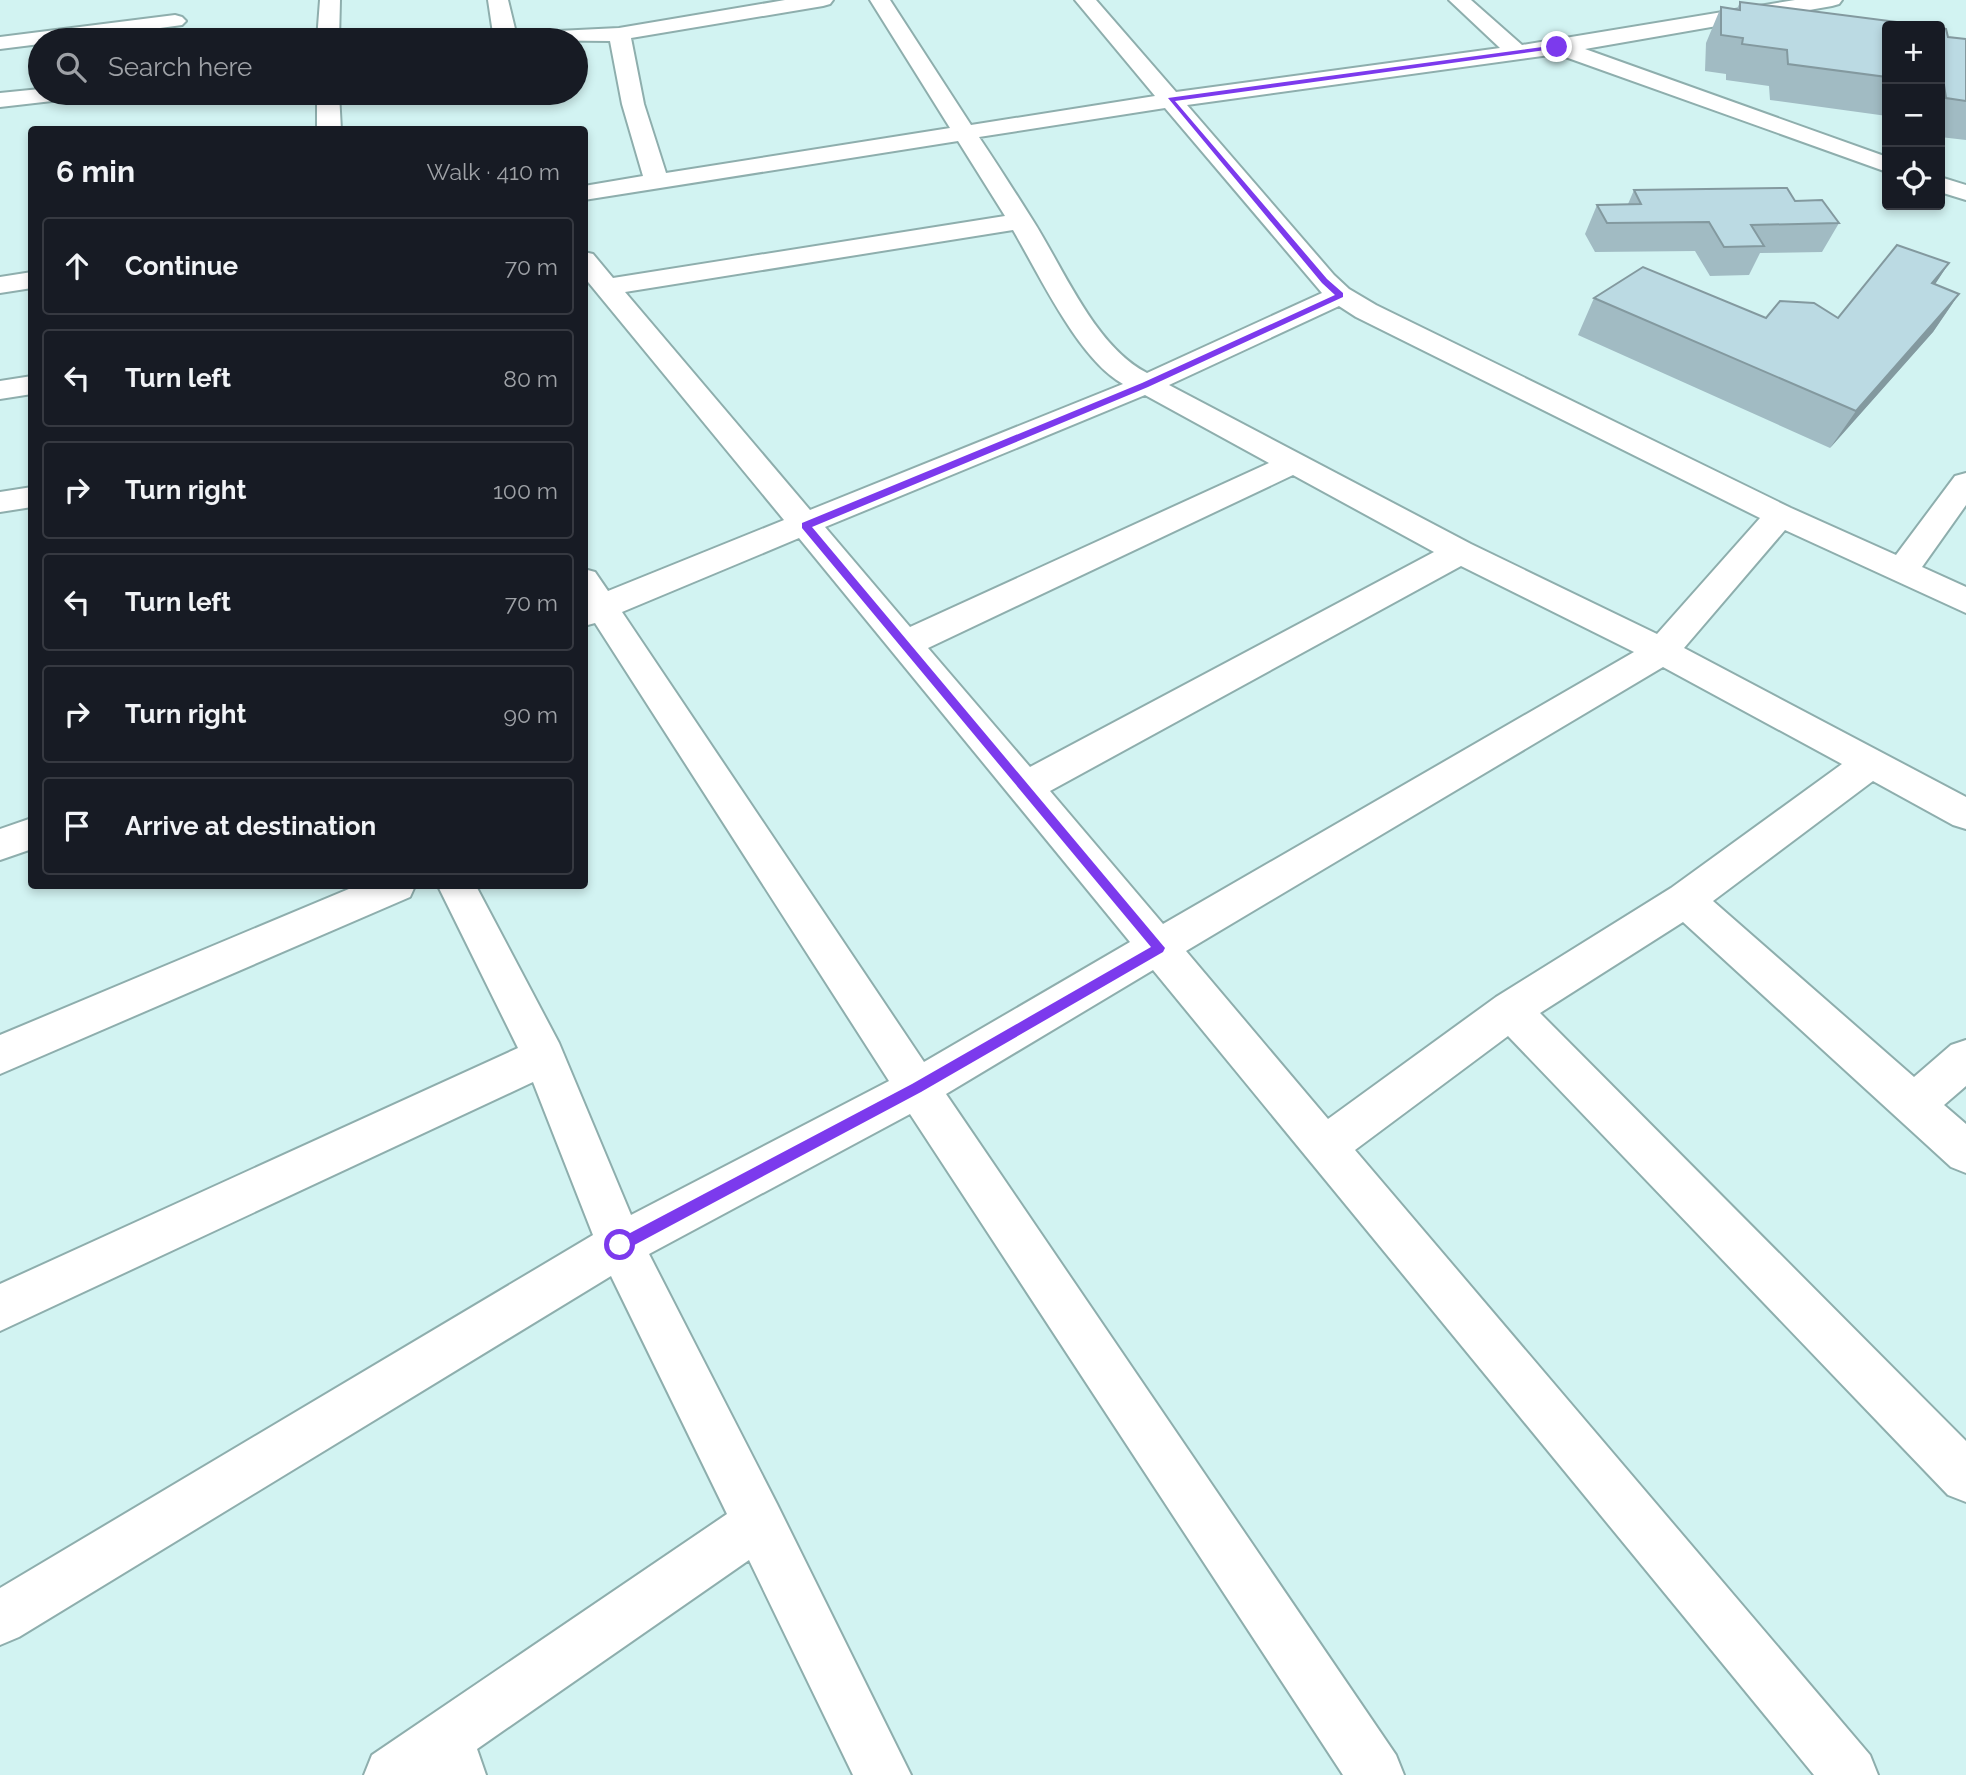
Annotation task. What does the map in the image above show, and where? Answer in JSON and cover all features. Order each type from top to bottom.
[{"type":"street","points":[[329,28],[330,0]]},
{"type":"street","points":[[498,0],[504,28]]},
{"type":"street","points":[[588,36],[619,34],[823,0]]},
{"type":"street","points":[[880,0],[1098,346],[1123,372],[1296,462],[1460,552],[1662,651],[1966,814]]},
{"type":"street","points":[[1085,0],[1325,281],[1340,295],[1366,311],[1780,515],[1966,601]]},
{"type":"street","points":[[1459,0],[1516,51]]},
{"type":"street","points":[[1720,0],[1741,15]]},
{"type":"street","points":[[588,192],[1170,100],[1557,47],[1832,0]]},
{"type":"street","points":[[115,28],[176,20]]},
{"type":"street","points":[[619,34],[633,104],[657,181]]},
{"type":"street","points":[[0,43],[28,39]]},
{"type":"street","points":[[1557,47],[1882,163]]},
{"type":"street","points":[[0,100],[28,97]]},
{"type":"street","points":[[329,105],[330,126]]},
{"type":"street","points":[[1945,186],[1966,193]]},
{"type":"street","points":[[596,274],[1021,221]]},
{"type":"street","points":[[596,274],[1850,1775]]},
{"type":"street","points":[[0,285],[28,282]]},
{"type":"street","points":[[1340,295],[1145,385],[806,526],[591,600],[1376,1775]]},
{"type":"street","points":[[0,390],[28,386]]},
{"type":"street","points":[[905,644],[1296,462]]},
{"type":"street","points":[[1901,572],[1966,483]]},
{"type":"street","points":[[0,502],[28,498]]},
{"type":"street","points":[[0,1618],[620,1245],[917,1088],[1662,651],[1780,515]]},
{"type":"street","points":[[1025,787],[1460,552]]},
{"type":"street","points":[[1325,1147],[1510,1010],[1685,900],[1871,763]]},
{"type":"street","points":[[0,845],[28,834]]},
{"type":"street","points":[[0,1055],[389,889]]},
{"type":"street","points":[[459,889],[544,1056],[620,1245],[883,1775]]},
{"type":"street","points":[[1685,900],[1966,1152]]},
{"type":"street","points":[[1510,1010],[1966,1477]]},
{"type":"street","points":[[0,1308],[544,1056]]},
{"type":"street","points":[[1913,1105],[1966,1059]]},
{"type":"street","points":[[392,1775],[452,1757],[759,1522]]},
{"type":"building","points":[[1740,2],[1889,21],[1882,21],[1882,76],[1788,64],[1787,50],[1742,44],[1743,38],[1721,35],[1721,7],[1740,10]]},
{"type":"building","points":[[1945,29],[1948,37],[1966,39],[1966,101],[1946,98]]},
{"type":"building","points":[[1787,188],[1795,201],[1822,200],[1839,223],[1751,225],[1764,246],[1724,247],[1709,222],[1607,223],[1597,205],[1641,204],[1634,190]]},
{"type":"building","points":[[1897,245],[1949,263],[1932,283],[1959,294],[1856,411],[1594,298],[1643,267],[1766,318],[1780,301],[1814,303],[1838,318]]},
{"type":"route","points":[[620,1245],[917,1088],[1159,948],[806,526],[1145,385],[1340,295],[1325,281],[1170,100],[1557,47]]}]
